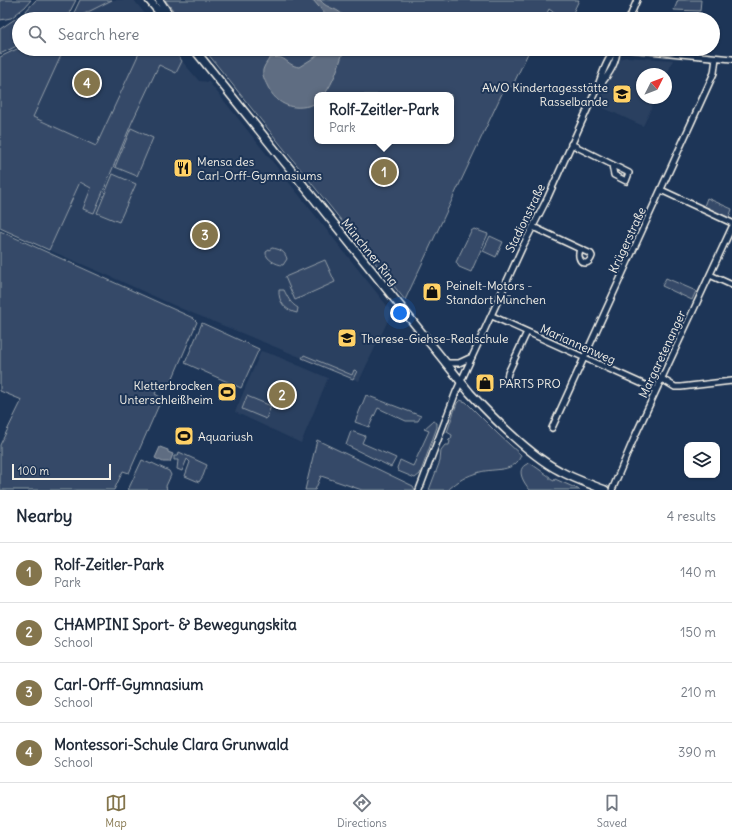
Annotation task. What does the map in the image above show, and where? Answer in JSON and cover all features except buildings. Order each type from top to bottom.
[{"type":"main road","points":[[149,0],[159,12]]},
{"type":"main road","points":[[159,0],[167,12]]},
{"type":"main road","name":"Münchner Ring","points":[[200,56],[445,363],[490,414],[538,457],[560,472],[605,490]]},
{"type":"street","points":[[632,12],[637,0]]},
{"type":"street","name":"Stadionstraße","points":[[419,490],[472,357],[597,88],[607,77],[617,56]]},
{"type":"street","points":[[697,56],[732,59]]},
{"type":"street","name":"Krügerstraße","points":[[552,428],[714,73],[716,58]]},
{"type":"street","points":[[571,144],[612,165]]},
{"type":"street","points":[[661,190],[732,223]]},
{"type":"street","points":[[533,227],[580,249]]},
{"type":"street","name":"Margaretenanger","points":[[612,490],[656,390],[662,380],[732,227]]},
{"type":"street","points":[[710,275],[732,285]]},
{"type":"street","name":"Mariannenweg","points":[[492,316],[656,390]]},
{"type":"street","points":[[506,382],[508,373],[527,332]]},
{"type":"street","points":[[445,363],[459,363],[472,357]]},
{"type":"street","points":[[662,380],[675,387],[681,388],[732,381]]},
{"type":"shaded area","points":[[0,0],[31,0],[19,12],[12,12],[11,18],[0,20]]},
{"type":"shaded area","points":[[36,0],[76,0],[70,12],[25,12]]},
{"type":"shaded area","points":[[80,0],[112,0],[88,12],[74,12]]},
{"type":"shaded area","points":[[112,0],[134,0],[143,12],[88,12]]},
{"type":"shaded area","points":[[165,0],[579,0],[573,12],[553,12],[549,9],[548,12],[174,12]]},
{"type":"shaded area","points":[[313,0],[320,0],[326,6],[340,12],[323,12]]},
{"type":"shaded area","points":[[678,0],[701,0],[700,11],[674,10]]},
{"type":"shaded area","points":[[12,21],[12,48],[0,54],[0,29]]},
{"type":"shaded area","points":[[12,51],[12,56],[61,56],[33,117],[96,146],[138,56],[178,56],[182,61],[176,73],[159,65],[132,122],[94,213],[83,209],[91,188],[80,182],[49,250],[0,228],[0,57]]},
{"type":"shaded area","points":[[61,56],[138,56],[96,146],[33,117]]},
{"type":"shaded area","points":[[210,56],[527,56],[512,87],[506,85],[405,300]]},
{"type":"shaded area","points":[[342,56],[331,85],[326,92],[314,92],[314,104],[309,106],[295,107],[282,103],[271,92],[264,78],[263,69],[269,59],[279,57],[294,66],[299,67],[315,57]]},
{"type":"shaded area","name":"AWO Kindertagesstätte Rasselbande","points":[[622,58],[673,60],[670,68],[636,68],[636,104],[653,104],[643,126],[597,105]]},
{"type":"shaded area","points":[[182,61],[199,81],[209,82],[392,312],[359,381],[180,308],[49,250],[80,182],[91,188],[83,209],[94,213],[132,122],[159,65],[176,73]]},
{"type":"shaded area","points":[[131,128],[153,138],[137,176],[115,167]]},
{"type":"shaded area","points":[[113,174],[136,184],[119,222],[97,213]]},
{"type":"shaded area","points":[[707,198],[732,209],[729,218],[704,206]]},
{"type":"shaded area","points":[[474,229],[488,234],[471,272],[459,267],[456,262],[471,231]]},
{"type":"shaded area","points":[[0,231],[193,318],[197,322],[169,387],[160,383],[155,394],[162,398],[129,473],[123,471],[114,490],[0,490],[0,445],[22,400],[0,391]]},
{"type":"shaded area","points":[[490,236],[503,242],[496,257],[483,251]]},
{"type":"shaded area","points":[[272,248],[285,254],[287,259],[283,265],[275,263],[267,257],[266,252]]},
{"type":"shaded area","points":[[325,260],[335,282],[295,300],[285,277]]},
{"type":"shaded area","points":[[666,278],[696,291],[692,300],[662,286]]},
{"type":"shaded area","points":[[279,290],[284,290],[291,302],[298,308],[297,313],[286,308],[281,302]]},
{"type":"shaded area","points":[[202,323],[259,349],[241,388],[185,363]]},
{"type":"shaded area","points":[[261,351],[328,378],[301,443],[235,412]]},
{"type":"shaded area","points":[[304,355],[352,375],[354,370],[357,371],[353,379],[302,358]]},
{"type":"shaded area","points":[[366,395],[421,416],[418,421],[406,421],[378,408],[369,427],[355,422]]},
{"type":"shaded area","points":[[247,396],[271,406],[266,419],[242,409]]},
{"type":"shaded area","points":[[460,400],[466,402],[521,455],[514,465],[504,469],[480,472],[471,475],[459,481],[448,490],[429,490],[440,461],[441,450],[445,445],[449,445],[450,441],[448,440],[451,439],[452,435],[447,432],[457,403]]},
{"type":"shaded area","points":[[433,421],[437,423],[437,427],[420,474],[415,478],[398,471],[397,468],[400,460],[413,466],[429,431],[424,429]]},
{"type":"shaded area","points":[[351,431],[365,436],[362,443],[396,458],[391,467],[346,445]]},
{"type":"shaded area","points":[[317,440],[413,486],[415,490],[362,490],[321,476],[315,490],[305,490]]},
{"type":"shaded area","points":[[160,447],[173,454],[170,462],[163,462],[155,458]]},
{"type":"shaded area","points":[[179,452],[207,465],[199,482],[185,476],[190,462],[187,459],[182,471],[177,469],[178,460],[174,460],[174,456],[178,456]]},
{"type":"shaded area","points":[[142,460],[169,471],[171,475],[166,486],[167,490],[128,490]]},
{"type":"shaded area","points":[[530,463],[550,477],[550,479],[554,481],[555,479],[580,490],[530,490],[521,475],[521,471],[525,465]]},
{"type":"place","name":"Montessori-Schule Clara Grunwald","points":[[87,83]]},
{"type":"place","name":"AWO Kindertagesstätte Rasselbande","points":[[622,94]]},
{"type":"place","name":"Mensa des Carl-Orff-Gymnasiums","points":[[183,168]]},
{"type":"place","name":"Rolf-Zeitler-Park","points":[[384,172]]},
{"type":"place","name":"Carl-Orff-Gymnasium","points":[[205,235]]},
{"type":"place","name":"Peinelt-Motors - Standort München","points":[[432,292]]},
{"type":"place","name":"Therese-Giehse-Realschule","points":[[347,338]]},
{"type":"place","name":"PARTS PRO","points":[[485,383]]},
{"type":"place","name":"Kletterbrocken Unterschleißheim","points":[[227,392]]},
{"type":"place","name":"CHAMPINI Sport- & Bewegungskita","points":[[282,395]]},
{"type":"place","name":"Aquariush","points":[[184,436]]}]
